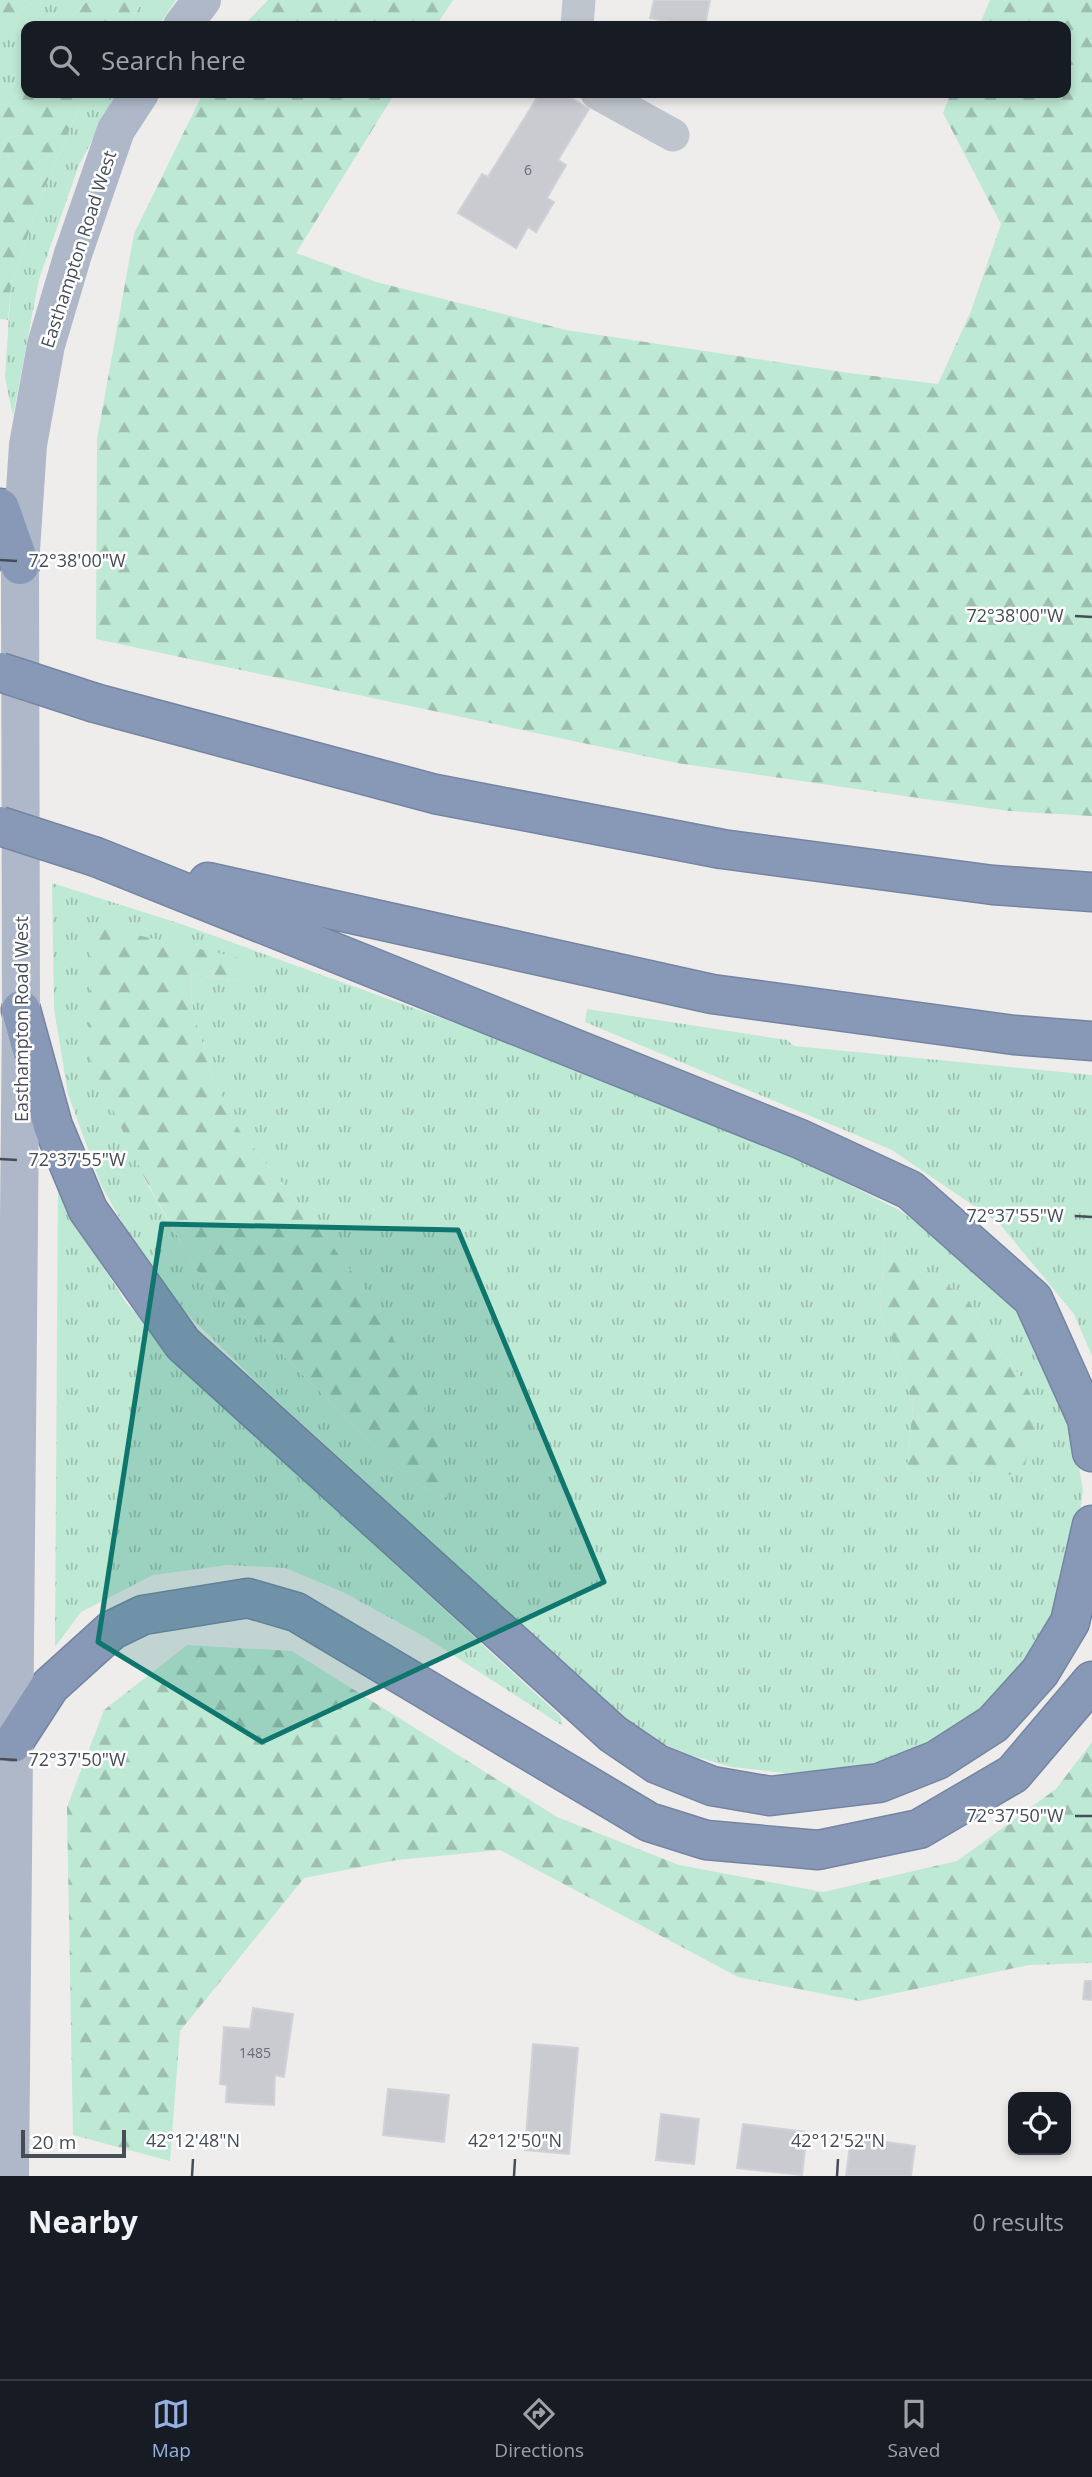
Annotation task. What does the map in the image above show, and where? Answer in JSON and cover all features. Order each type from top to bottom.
[{"type":"highway","points":[[0,508],[20,565]]},
{"type":"highway","points":[[0,672],[94,703],[435,794],[722,849],[993,885],[1092,892]]},
{"type":"highway","points":[[0,826],[96,857],[800,1139],[909,1190],[1033,1299],[1087,1419],[1092,1452]]},
{"type":"highway","points":[[96,857],[712,994],[1014,1035],[1092,1041]]},
{"type":"highway","points":[[22,1010],[53,1126],[88,1210],[184,1344],[613,1734],[657,1765],[712,1786],[770,1796],[879,1783],[937,1760],[993,1724],[1040,1672],[1070,1622],[1092,1525]]},
{"type":"highway","points":[[13,1743],[50,1686],[111,1630],[143,1615],[248,1598],[296,1612],[649,1822],[706,1840],[818,1850],[919,1829],[1013,1774],[1092,1681]]},
{"type":"main road","points":[[186,21],[202,0]]},
{"type":"main road","name":"Easthampton Road West","points":[[10,2176],[22,1010],[20,565],[29,445],[46,345],[73,254],[116,130],[137,98]]},
{"type":"street","points":[[577,21],[579,0]]},
{"type":"street","points":[[606,98],[673,135]]},
{"type":"highlighted area","points":[[162,1224],[458,1230],[604,1582],[262,1742],[98,1642]]},
{"type":"green space","points":[[0,0],[35,0],[0,29]]},
{"type":"green space","points":[[35,0],[88,0],[68,21],[21,21],[21,92],[0,111],[0,29]]},
{"type":"green space","points":[[88,0],[143,0],[130,21],[68,21]]},
{"type":"green space","points":[[143,0],[176,0],[161,21],[130,21]]},
{"type":"green space","points":[[268,0],[453,0],[439,21],[248,21]]},
{"type":"green space","points":[[990,0],[1092,0],[1092,816],[1008,811],[677,763],[96,639],[97,439],[134,234],[201,98],[392,98],[296,253],[376,282],[566,330],[938,384],[971,311],[1001,224],[943,113],[949,98],[1071,98],[1071,21],[981,21]]},
{"type":"green space","points":[[21,92],[21,98],[84,98],[39,201],[11,287],[8,320],[0,319],[0,111]]},
{"type":"green space","points":[[84,98],[114,98],[79,165],[39,279],[13,416],[5,377],[11,287],[39,201]]},
{"type":"green space","points":[[52,883],[181,924],[640,1090],[754,1137],[899,1210],[964,1259],[1021,1316],[1071,1423],[1083,1490],[1076,1544],[1059,1603],[1032,1656],[991,1701],[945,1735],[896,1757],[839,1771],[785,1773],[732,1767],[689,1755],[643,1735],[497,1605],[185,1312],[137,1249],[101,1185],[68,1094],[54,1008]],"holes":[[[92,925],[245,982],[190,974],[193,1013],[214,1079],[239,1130],[380,1309],[448,1498],[412,1482],[198,1272],[144,1179]],[[885,1242],[969,1301],[990,1338],[1022,1378],[907,1470],[913,1404],[891,1337],[880,1315]]]},
{"type":"green space","points":[[92,925],[258,962],[245,982],[190,974],[193,1013],[214,1079],[239,1130],[380,1309],[443,1451],[448,1498],[412,1482],[198,1272],[145,1179],[88,1056]]},
{"type":"green space","points":[[587,1009],[787,1040],[794,1046],[1092,1075],[1092,1356],[1074,1314],[999,1223],[892,1150],[585,1022]]},
{"type":"green space","points":[[58,1185],[89,1245],[127,1304],[189,1369],[350,1523],[560,1716],[563,1726],[425,1637],[343,1592],[285,1568],[228,1565],[153,1575],[81,1612],[55,1647]]},
{"type":"green space","points":[[885,1242],[969,1301],[990,1338],[1022,1378],[1040,1413],[1022,1475],[907,1471],[913,1404],[891,1337],[880,1315]]},
{"type":"green space","points":[[187,1645],[292,1651],[557,1817],[679,1865],[823,1892],[957,1861],[1056,1789],[1092,1742],[1092,1963],[1029,1965],[859,2001],[738,1977],[500,1850],[397,1860],[304,1878],[180,2031],[170,2161],[73,2135],[67,1807],[104,1710]]},
{"type":"building","points":[[654,0],[710,0],[706,21],[665,21],[650,18]]},
{"type":"building","points":[[537,98],[571,98],[589,109],[558,160],[566,165],[547,198],[554,202],[536,232],[528,227],[516,248],[458,213],[482,174],[488,177]]},
{"type":"building","points":[[1085,1981],[1092,1981],[1092,2000],[1083,1999]]},
{"type":"building","points":[[253,2008],[293,2014],[284,2077],[275,2075],[274,2105],[226,2102],[227,2085],[220,2084],[224,2027],[250,2029]]},
{"type":"building","points":[[533,2044],[578,2048],[569,2154],[525,2150]]},
{"type":"building","points":[[388,2089],[449,2095],[444,2142],[383,2135]]},
{"type":"building","points":[[661,2114],[699,2119],[694,2164],[656,2160]]},
{"type":"building","points":[[743,2124],[807,2132],[802,2175],[737,2168]]},
{"type":"building","points":[[851,2137],[915,2146],[911,2176],[846,2176]]}]
